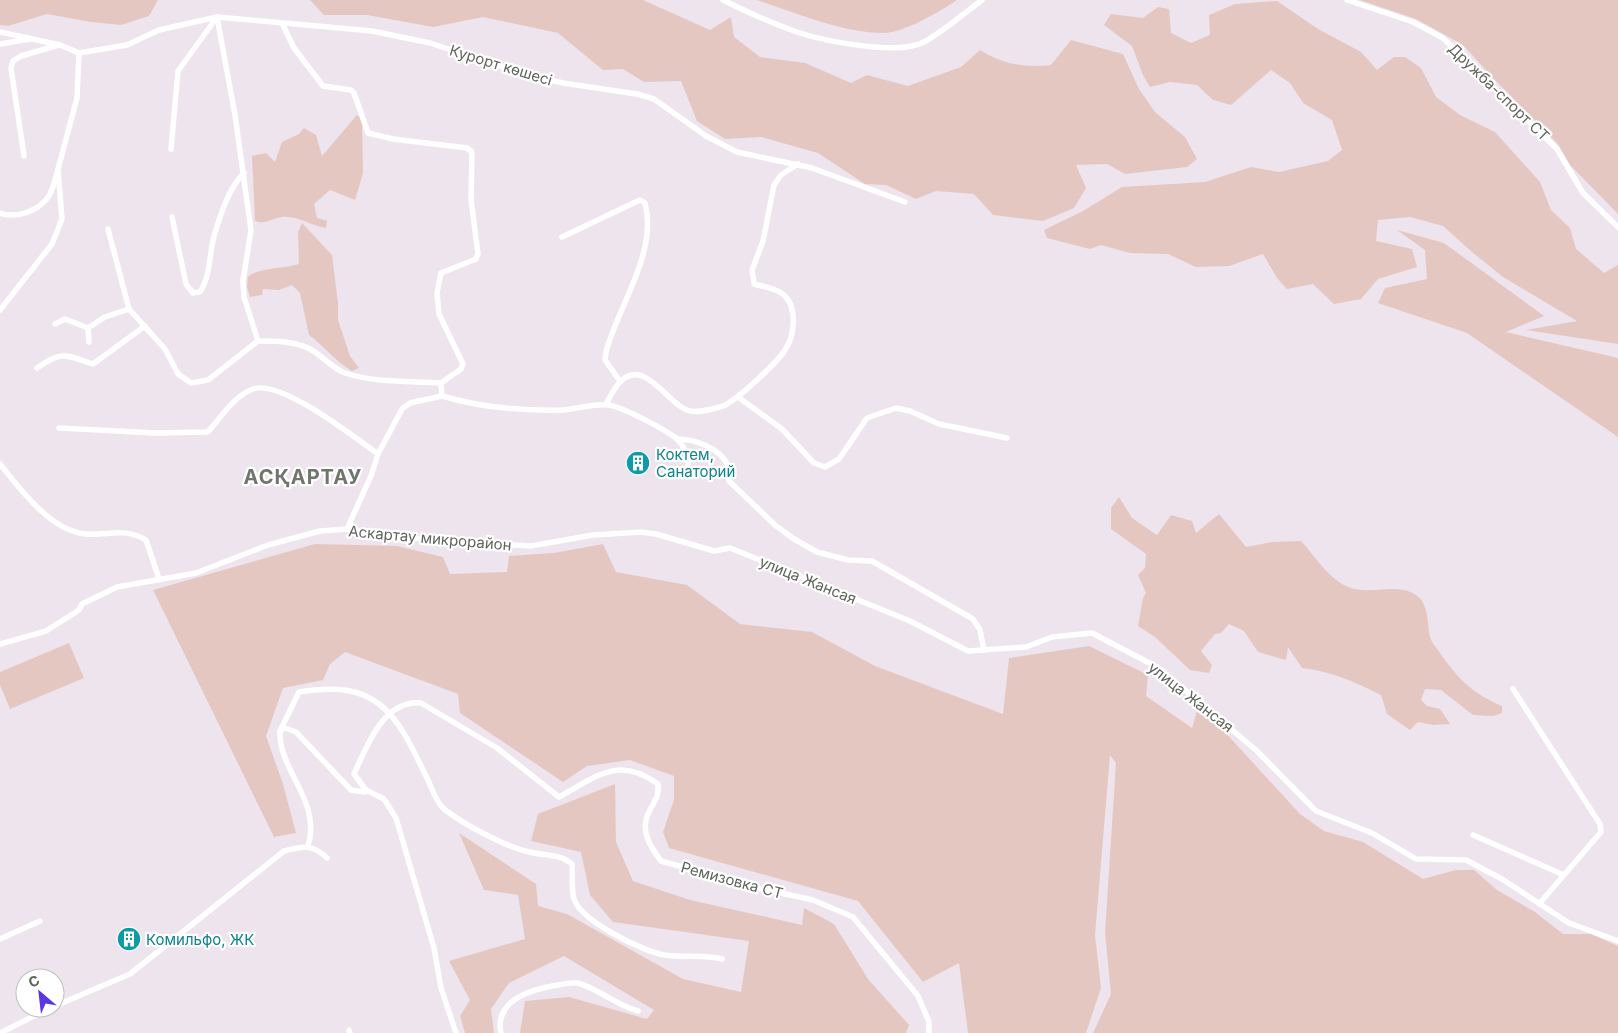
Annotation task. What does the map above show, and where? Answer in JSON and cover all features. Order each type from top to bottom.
[{"type":"street","points":[[723,0],[755,16],[799,32],[864,46],[892,49],[911,47],[923,42],[982,0]]},
{"type":"street","name":"Дружба-спорт СТ","points":[[1347,0],[1412,22],[1443,38],[1557,149],[1583,193],[1618,227]]},
{"type":"street","points":[[171,149],[178,71],[217,16]]},
{"type":"street","points":[[217,16],[244,173],[251,230],[243,281],[244,297],[258,341]]},
{"type":"street","name":"Курорт көшесі","points":[[80,53],[127,45],[159,30],[217,16],[372,31],[430,43],[523,74],[563,83],[637,94],[654,99],[706,136],[736,152],[798,164],[905,202]]},
{"type":"street","points":[[108,229],[129,309],[165,349],[178,374],[191,383],[200,382],[214,376],[236,356],[258,341],[290,342],[311,350],[333,368],[362,377],[384,380],[441,382],[461,369],[463,364],[440,314],[437,293],[441,272],[476,259],[478,254],[471,200],[472,152],[468,148],[368,133],[354,93],[351,90],[323,86],[294,48],[282,23]]},
{"type":"street","points":[[0,32],[60,45],[80,53],[77,98],[58,169],[48,198],[35,208],[11,217],[0,214]]},
{"type":"street","points":[[0,44],[33,39]]},
{"type":"street","points":[[24,156],[11,68],[13,61],[21,56],[60,45]]},
{"type":"street","points":[[606,404],[620,381],[636,374],[643,376],[665,392],[677,404],[689,411],[712,409],[738,397],[786,350],[792,331],[793,317],[787,298],[780,292],[754,284],[751,276],[763,241],[774,185],[781,174],[798,164]]},
{"type":"street","points":[[0,310],[52,244],[62,219],[58,169]]},
{"type":"street","points":[[172,216],[186,284],[193,293],[200,292],[206,283],[214,236],[232,190],[237,180],[244,173]]},
{"type":"street","points":[[562,237],[640,200],[645,203],[647,228],[636,278],[606,352],[605,360],[620,381]]},
{"type":"street","points":[[88,328],[105,317],[129,309]]},
{"type":"street","points":[[56,324],[65,319],[88,328]]},
{"type":"street","points":[[37,368],[51,358],[63,354],[93,364],[145,326]]},
{"type":"street","points":[[88,328],[89,342]]},
{"type":"street","points":[[441,382],[442,396]]},
{"type":"street","points":[[59,428],[155,433],[208,432],[231,404],[257,388],[288,395],[305,404],[378,454]]},
{"type":"street","points":[[347,529],[372,476],[378,454],[402,409],[410,403],[442,396],[460,401],[515,410],[566,410],[606,404],[620,407],[677,439],[698,442],[714,450],[726,462],[729,468],[729,481],[775,526],[818,552],[848,560],[872,560],[973,619],[980,630],[984,650]]},
{"type":"street","points":[[738,397],[782,429],[814,463],[825,467],[839,459],[867,418],[896,408],[910,410],[939,424],[1007,438]]},
{"type":"street","points":[[677,439],[688,457],[688,465]]},
{"type":"street","points":[[0,464],[47,517],[64,529],[86,534],[128,532],[146,540],[159,579]]},
{"type":"street","name":"Аскартау микрорайон","points":[[0,644],[52,627],[79,610],[82,604],[117,587],[196,572],[268,545],[320,531],[347,529],[436,541],[531,546],[593,536],[641,532],[714,551],[730,548]]},
{"type":"street","name":"улица Жансая","points":[[730,548],[910,622],[968,651],[1026,647],[1052,637],[1092,633],[1158,668],[1257,751],[1316,811],[1372,833],[1416,859],[1466,860],[1502,879],[1569,923],[1618,941]]},
{"type":"street","points":[[308,846],[312,824],[298,783],[280,744],[280,731],[299,692],[339,688],[365,694],[391,712],[420,762],[442,808],[484,833],[528,852],[563,856],[572,864],[574,898],[581,911],[619,936],[664,955],[711,956],[722,959]]},
{"type":"street","points":[[1513,689],[1600,824],[1600,832],[1539,904]]},
{"type":"street","name":"Ремизовка СТ","points":[[391,712],[407,702],[421,703],[498,748],[560,797],[595,776],[609,770],[633,770],[645,775],[658,784],[657,800],[645,820],[646,837],[660,860],[758,888],[813,900],[853,917],[918,996],[929,1022],[929,1033]]},
{"type":"street","points":[[391,712],[372,735],[354,774],[366,790],[384,799],[396,818],[434,948],[441,988],[456,1033]]},
{"type":"street","points":[[280,731],[285,728],[296,732],[351,790],[365,792],[366,790]]},
{"type":"street","points":[[1473,835],[1564,876]]},
{"type":"street","points":[[65,1002],[130,974],[278,856],[298,847],[308,846],[319,850],[327,858]]},
{"type":"street","points":[[0,939],[40,921]]},
{"type":"street","points":[[501,1033],[500,1026],[503,1010],[514,999],[537,988],[576,983],[638,1011]]},
{"type":"street","points":[[0,1032],[29,1018]]},
{"type":"shaded area","points":[[0,0],[158,0],[149,16],[121,25],[47,14],[8,26],[0,25]]},
{"type":"shaded area","points":[[310,0],[643,0],[710,30],[731,17],[734,37],[760,57],[805,63],[851,83],[867,75],[908,86],[961,67],[980,50],[997,59],[1014,64],[1032,66],[1051,65],[1071,40],[1123,54],[1139,89],[1155,112],[1185,137],[1197,159],[1187,167],[1125,174],[1107,164],[1076,165],[1086,188],[1074,208],[1043,221],[993,215],[974,194],[936,191],[916,199],[886,185],[865,184],[818,153],[761,137],[725,139],[697,121],[681,81],[644,82],[623,69],[603,70],[558,33],[483,17],[433,27],[367,15],[324,15]]},
{"type":"shaded area","points":[[757,0],[957,0],[911,25],[884,33],[852,30],[836,26]]},
{"type":"shaded area","points":[[1360,0],[1618,0],[1618,214],[1570,165],[1558,144],[1463,45],[1416,19]]},
{"type":"shaded area","points":[[1277,1],[1318,29],[1361,52],[1377,70],[1394,57],[1405,57],[1421,68],[1436,97],[1460,115],[1495,132],[1540,182],[1551,210],[1570,228],[1576,249],[1604,273],[1618,265],[1618,344],[1526,330],[1577,321],[1503,277],[1443,226],[1410,217],[1378,220],[1376,241],[1412,249],[1417,267],[1378,279],[1361,299],[1334,304],[1313,284],[1287,289],[1277,278],[1263,254],[1229,266],[1196,267],[1168,254],[1130,253],[1101,245],[1090,249],[1047,238],[1044,230],[1083,211],[1122,187],[1205,182],[1251,167],[1279,172],[1328,161],[1342,150],[1332,120],[1303,103],[1290,83],[1271,70],[1231,105],[1213,100],[1197,85],[1170,82],[1150,87],[1143,75],[1132,46],[1104,25],[1111,14],[1143,18],[1158,7],[1169,9],[1171,33],[1191,43],[1210,35],[1209,15],[1235,4]]},
{"type":"shaded area","points":[[357,115],[362,119],[363,173],[355,200],[330,190],[314,204],[317,218],[327,221],[326,228],[288,217],[266,222],[255,221],[252,156],[266,153],[275,162],[282,142],[299,134],[304,128],[316,135],[322,156]]},
{"type":"shaded area","points":[[302,223],[332,255],[338,303],[338,320],[350,356],[359,368],[352,371],[309,335],[300,293],[292,285],[279,290],[263,289],[262,295],[250,297],[247,287],[248,277],[258,271],[299,264],[298,232]]},
{"type":"shaded area","points":[[1397,230],[1444,243],[1544,316],[1506,332],[1618,358],[1618,437],[1467,333],[1378,303],[1385,288],[1427,279],[1425,250]]},
{"type":"shaded area","points":[[1119,497],[1132,518],[1157,535],[1171,515],[1192,521],[1196,533],[1219,514],[1246,547],[1272,542],[1301,541],[1327,572],[1346,586],[1363,590],[1400,589],[1416,595],[1423,603],[1427,614],[1431,640],[1442,656],[1468,686],[1483,697],[1502,706],[1502,713],[1493,716],[1473,715],[1441,690],[1425,689],[1421,700],[1427,706],[1440,709],[1450,724],[1433,725],[1418,722],[1410,730],[1387,714],[1381,695],[1343,678],[1302,668],[1288,647],[1286,660],[1258,652],[1244,631],[1229,624],[1221,633],[1215,634],[1201,651],[1212,665],[1209,673],[1190,670],[1155,637],[1138,626],[1143,598],[1146,593],[1138,575],[1145,568],[1146,554],[1111,529],[1111,508]]},
{"type":"shaded area","points":[[315,544],[397,546],[443,557],[450,574],[507,572],[509,556],[554,553],[603,544],[616,572],[687,585],[740,624],[812,632],[875,666],[1003,714],[1009,658],[1089,646],[1148,675],[1146,696],[1192,728],[1197,711],[1211,717],[1300,814],[1324,831],[1363,842],[1423,879],[1456,870],[1474,870],[1497,890],[1535,912],[1563,934],[1591,934],[1618,946],[1618,1033],[1093,1033],[1111,994],[1105,932],[1116,763],[1110,755],[1095,935],[1101,988],[1086,1033],[968,1033],[959,963],[923,982],[858,901],[669,848],[663,832],[674,800],[674,776],[630,760],[587,766],[563,782],[460,713],[458,694],[345,652],[330,664],[323,680],[283,688],[266,736],[283,784],[296,833],[274,837],[153,590]]},
{"type":"shaded area","points":[[69,643],[84,678],[10,709],[0,685],[0,672]]},
{"type":"shaded area","points":[[615,784],[616,842],[633,881],[690,900],[802,925],[804,908],[834,924],[868,979],[909,1025],[906,1033],[520,1033],[525,1001],[569,997],[647,1019],[654,1010],[564,956],[509,983],[491,1009],[494,1033],[465,1033],[460,1016],[470,1000],[449,961],[525,939],[518,895],[484,890],[459,833],[536,884],[538,906],[567,914],[683,979],[741,992],[749,941],[613,922],[590,895],[581,852],[531,841],[538,814]]},
{"type":"place","name":"Коктем, Санаторий","points":[[638,463]]},
{"type":"place","name":"Комильфо, ЖК","points":[[129,939]]},
{"type":"district","name":"АСҚАРТАУ","points":[[303,477]]}]
